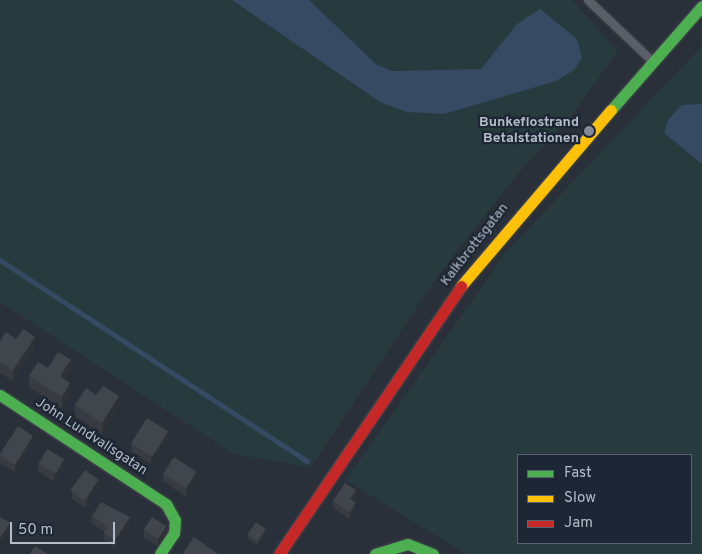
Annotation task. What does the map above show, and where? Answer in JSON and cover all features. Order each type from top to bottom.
[{"type":"street","name":"Kalkbrottsgatan","points":[[279,554],[340,462],[482,257],[702,6]]},
{"type":"street","name":"John Lundvallsgatan","points":[[0,395],[166,504],[175,520],[174,533],[160,554]]},
{"type":"street","points":[[375,554],[408,544],[433,554]]},
{"type":"lane","points":[[588,0],[652,61]]},
{"type":"green space","points":[[0,0],[232,0],[380,102],[556,81],[517,24],[481,69],[392,71],[376,64],[309,0],[572,0],[618,51],[571,116],[515,177],[434,281],[311,467],[234,454],[0,302]]},
{"type":"green space","points":[[702,46],[702,554],[466,554],[346,480],[507,251]]},
{"type":"water","points":[[232,0],[309,0],[376,64],[392,71],[481,69],[517,24],[540,9],[577,39],[582,58],[574,70],[556,81],[444,114],[407,112],[380,102]]},
{"type":"water","points":[[702,104],[702,164],[664,133],[668,120],[682,105]]},
{"type":"building","points":[[23,329],[35,337],[13,370],[0,362],[0,341],[6,332],[16,339]]},
{"type":"building","points":[[58,352],[71,360],[60,376],[70,383],[62,397],[29,376],[38,362],[48,368]]},
{"type":"building","points":[[103,386],[119,396],[102,423],[75,405],[86,388],[96,395]]},
{"type":"building","points":[[147,418],[168,431],[152,457],[131,443]]},
{"type":"building","points":[[18,426],[33,436],[15,465],[0,454]]},
{"type":"building","points":[[47,449],[64,459],[56,474],[38,464]]},
{"type":"building","points":[[174,457],[197,472],[186,488],[163,474]]},
{"type":"building","points":[[85,470],[99,480],[84,500],[70,490]]},
{"type":"building","points":[[345,483],[356,490],[350,499],[356,502],[350,512],[333,501]]},
{"type":"building","points":[[101,502],[130,517],[115,540],[104,533],[108,526],[92,516]]},
{"type":"building","points":[[0,517],[10,523],[0,538]]},
{"type":"building","points":[[152,517],[166,526],[158,539],[144,530]]},
{"type":"building","points":[[256,522],[266,529],[257,541],[247,534]]},
{"type":"building","points":[[194,537],[218,554],[184,554]]},
{"type":"building","points":[[35,546],[48,554],[30,554]]},
{"type":"waterway","points":[[0,260],[307,461]]},
{"type":"traffic: fast","points":[[611,110],[702,6]]},
{"type":"traffic: fast","points":[[0,395],[166,504],[175,520],[174,533],[160,554]]},
{"type":"traffic: fast","points":[[375,554],[408,544],[433,554]]},
{"type":"traffic: slow","points":[[461,286],[611,110]]},
{"type":"traffic: jam","points":[[279,554],[461,286]]},
{"type":"place","name":"Bunkeflostrand Betalstationen","points":[[589,131]]}]
